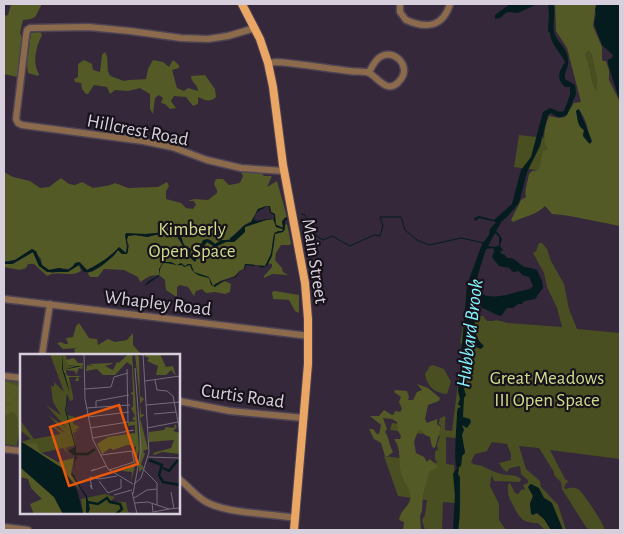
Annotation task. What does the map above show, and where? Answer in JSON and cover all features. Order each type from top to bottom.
[{"type":"main road","name":"Main Street","points":[[242,4],[268,63],[284,171],[304,271],[308,336],[304,418],[294,530]]},
{"type":"street","points":[[400,4],[400,12],[406,20],[434,25],[444,18],[450,4]]},
{"type":"street","name":"Hillcrest Road","points":[[254,28],[228,36],[208,39],[181,38],[88,27],[33,28],[27,30],[17,121],[22,125],[143,141],[172,147],[206,160],[241,168],[284,171]]},
{"type":"street","points":[[268,63],[277,62],[369,72],[381,84],[390,86],[396,84],[401,79],[404,67],[394,55],[387,55],[378,58],[369,72]]},
{"type":"street","name":"Whapley Road","points":[[4,299],[308,336]]},
{"type":"street","points":[[42,354],[50,304]]},
{"type":"street","points":[[4,376],[20,378]]},
{"type":"street","name":"Curtis Road","points":[[180,401],[230,411],[304,418]]},
{"type":"street","points":[[4,449],[20,451]]},
{"type":"street","points":[[180,480],[203,500],[215,506],[296,518]]},
{"type":"street","points":[[4,527],[28,530]]},
{"type":"green space","points":[[11,4],[42,4],[34,18],[23,20],[20,33],[22,55],[18,77],[4,74],[4,16],[8,15]]},
{"type":"green space","points":[[555,4],[596,4],[593,26],[602,47],[602,59],[606,61],[609,70],[609,80],[620,102],[620,226],[552,214],[545,206],[513,222],[511,220],[521,200],[526,197],[529,174],[532,171],[539,170],[543,151],[548,149],[544,137],[549,116],[565,117],[574,103],[581,102],[567,48],[556,31]],"holes":[[[588,51],[591,53],[597,79],[596,91],[585,55]],[[578,109],[587,125],[589,144],[583,136],[584,130],[578,122],[576,111]]]},
{"type":"green space","points":[[40,32],[42,35],[35,60],[38,76],[28,73],[27,63],[31,33]]},
{"type":"green space","points":[[588,51],[591,53],[597,79],[596,91],[585,55]]},
{"type":"green space","points":[[105,52],[108,71],[111,76],[124,81],[146,79],[148,69],[153,60],[163,62],[169,67],[173,60],[179,65],[179,68],[172,70],[177,88],[184,91],[188,88],[198,91],[191,76],[205,75],[215,89],[216,97],[205,100],[198,97],[198,104],[193,106],[186,97],[174,96],[171,101],[176,108],[170,109],[161,103],[163,98],[159,95],[155,98],[153,114],[150,109],[150,94],[140,88],[128,91],[115,90],[110,94],[107,87],[94,85],[86,94],[82,89],[81,83],[75,82],[74,79],[78,77],[78,64],[84,60],[92,64],[93,70],[100,72],[102,55]]},
{"type":"green space","points":[[519,135],[620,146],[620,182],[514,167]]},
{"type":"green space","name":"Kimberly Open Space","points":[[240,170],[260,172],[264,176],[272,176],[267,187],[277,181],[287,217],[284,218],[282,223],[284,228],[275,224],[275,214],[271,212],[268,206],[258,209],[251,222],[244,225],[231,238],[238,237],[215,244],[211,240],[202,242],[198,251],[194,254],[194,259],[190,255],[191,250],[184,245],[178,234],[166,232],[126,234],[127,248],[125,253],[119,248],[108,258],[87,270],[80,262],[69,269],[58,268],[49,270],[42,265],[41,259],[32,249],[15,260],[4,262],[4,172],[13,177],[30,181],[40,188],[49,187],[61,178],[69,184],[75,185],[82,182],[93,188],[115,183],[128,188],[158,187],[167,182],[169,186],[166,191],[166,199],[193,209],[196,205],[194,201],[188,201],[194,199],[208,200],[217,193],[214,184],[216,179],[223,179],[229,185],[240,183],[243,176]]},
{"type":"green space","points":[[274,219],[276,227],[283,229],[282,231],[275,232],[271,254],[275,234],[281,232],[285,229],[287,224],[291,243],[290,245],[281,245],[276,253],[275,260],[283,272],[288,275],[272,274],[264,278],[272,264],[267,263],[265,266],[245,264],[244,269],[235,276],[220,281],[216,286],[225,281],[231,284],[230,292],[225,294],[206,293],[202,289],[196,291],[194,296],[188,287],[180,285],[177,287],[177,296],[175,296],[166,290],[165,280],[159,275],[150,276],[140,282],[138,277],[124,270],[104,269],[98,277],[90,277],[88,274],[114,256],[118,250],[121,253],[127,254],[129,246],[128,236],[148,237],[162,235],[177,237],[184,247],[189,250],[188,254],[196,262],[197,255],[207,242],[215,247],[226,242],[234,242],[245,231],[245,227]]},
{"type":"green space","name":"Great Meadows III Open Space","points":[[539,243],[542,243],[547,249],[551,261],[564,284],[569,309],[577,329],[620,333],[620,459],[550,450],[565,479],[569,482],[566,483],[564,488],[575,488],[581,492],[593,508],[605,530],[589,530],[586,527],[562,489],[561,482],[554,475],[539,448],[519,446],[526,469],[540,481],[541,487],[558,505],[566,530],[563,530],[550,501],[544,498],[538,488],[530,484],[528,487],[533,496],[530,503],[551,530],[545,530],[538,523],[527,522],[522,519],[510,499],[508,485],[510,483],[515,493],[518,494],[522,489],[525,490],[523,485],[528,483],[528,480],[521,474],[520,466],[510,468],[507,472],[503,469],[499,463],[511,460],[507,444],[492,442],[487,451],[475,454],[471,462],[498,473],[521,479],[520,482],[494,481],[491,477],[490,486],[499,504],[499,520],[506,530],[458,530],[460,492],[458,474],[462,456],[465,452],[462,439],[446,437],[446,464],[454,465],[455,503],[443,502],[442,530],[425,530],[422,520],[425,515],[427,500],[398,496],[384,456],[438,463],[435,460],[435,451],[438,450],[437,445],[440,436],[390,430],[392,423],[441,429],[438,423],[439,419],[444,416],[446,418],[445,430],[452,431],[463,344],[460,343],[464,319],[473,319],[473,316],[483,316],[487,321],[496,320],[508,323],[562,327],[557,308],[547,287],[544,273],[533,253],[536,251]]},
{"type":"green space","points":[[33,252],[39,266],[52,273],[66,272],[79,265],[81,271],[73,274],[51,274],[47,276],[34,264],[28,264],[26,268],[20,270],[4,267],[4,264],[13,264]]},
{"type":"green space","points":[[272,292],[299,295],[299,313],[295,311],[289,300],[273,299]]},
{"type":"green space","points":[[79,323],[89,338],[97,339],[98,345],[108,339],[115,342],[127,340],[133,333],[133,345],[141,354],[74,354],[74,349],[77,348],[63,349],[57,343],[68,344],[66,338],[73,337],[76,326]]},
{"type":"green space","points":[[433,365],[444,369],[451,382],[447,394],[435,391],[428,382],[425,374],[430,366]]},
{"type":"green space","points":[[4,380],[20,383],[20,425],[17,446],[4,444]]},
{"type":"green space","points":[[4,381],[18,386],[20,389],[20,400],[18,399],[20,400],[20,429],[18,428],[15,414],[11,412],[4,417]]},
{"type":"green space","points":[[417,384],[428,388],[440,398],[439,401],[428,405],[425,419],[427,423],[437,419],[437,424],[441,427],[435,448],[432,447],[430,437],[421,430],[418,431],[414,442],[416,453],[424,457],[427,462],[430,459],[438,467],[429,472],[420,516],[421,530],[403,530],[404,522],[399,520],[411,497],[401,473],[399,451],[394,439],[400,439],[401,436],[398,431],[397,422],[392,419],[383,418],[387,429],[385,432],[393,452],[385,456],[381,443],[374,439],[369,429],[373,429],[379,434],[381,425],[370,416],[379,416],[384,410],[392,415],[395,411],[400,412],[402,409],[399,402],[401,397],[394,392],[395,390],[407,391],[408,400],[413,400],[417,392],[422,390]]},
{"type":"water","points":[[510,4],[537,4],[518,13],[507,12],[500,18],[495,19],[495,15]]},
{"type":"water","name":"Hubbard Brook","points":[[548,4],[553,4],[555,35],[568,56],[565,79],[575,85],[576,94],[567,115],[557,117],[551,113],[548,115],[540,146],[527,172],[519,203],[502,221],[496,231],[502,239],[500,246],[503,250],[500,252],[507,258],[515,260],[525,267],[537,270],[543,288],[535,299],[524,301],[513,308],[507,308],[501,316],[482,308],[477,302],[473,304],[474,330],[479,341],[484,346],[481,349],[478,348],[473,342],[474,336],[470,335],[468,368],[470,368],[464,389],[466,395],[464,398],[463,417],[470,419],[471,422],[467,428],[462,425],[465,453],[462,456],[458,474],[460,477],[460,510],[458,530],[453,530],[455,495],[453,474],[457,468],[455,451],[457,412],[458,408],[461,407],[458,404],[460,399],[458,391],[467,285],[482,244],[496,222],[479,218],[475,221],[474,218],[479,216],[494,220],[512,204],[521,170],[531,157],[543,112],[550,108],[560,112],[564,111],[570,95],[570,87],[565,87],[559,77],[565,62],[550,37],[548,31]],"holes":[[[495,233],[499,237],[499,245],[495,247],[488,246]],[[493,248],[492,257],[499,266],[509,268],[513,272],[519,271],[522,275],[529,277],[533,286],[530,289],[500,296],[482,294],[475,302],[473,299],[475,286],[486,249]]]},
{"type":"water","points":[[597,4],[620,4],[620,102],[608,64],[608,60],[613,55],[602,45],[594,24]]},
{"type":"water","points":[[579,109],[592,141],[590,144],[583,136],[584,130],[578,122],[576,111]]},
{"type":"water","points":[[266,206],[257,212],[254,220],[273,219],[245,227],[245,232],[234,242],[226,242],[215,247],[207,242],[197,255],[195,262],[188,256],[189,250],[183,246],[178,237],[135,235],[128,236],[127,254],[122,254],[118,250],[111,258],[93,271],[84,272],[79,265],[68,272],[47,272],[39,266],[33,252],[12,264],[4,264],[4,262],[15,260],[32,249],[36,251],[42,265],[49,270],[59,268],[68,270],[75,263],[79,262],[87,270],[104,260],[119,247],[126,253],[126,233],[166,232],[180,234],[184,245],[191,249],[190,255],[194,259],[194,254],[198,251],[203,240],[208,239],[215,244],[221,240],[230,240],[245,225],[251,222],[258,209]]},
{"type":"water","points":[[267,206],[270,206],[271,212],[275,214],[276,225],[283,228],[282,221],[287,217],[283,232],[275,234],[272,256],[267,266],[262,268],[257,265],[265,266],[271,254],[274,234],[283,229],[276,227],[273,219],[274,215],[270,213]]},
{"type":"water","points":[[163,262],[171,262],[177,265],[163,263],[159,276],[145,286],[147,282],[159,275],[159,269]]},
{"type":"water","points":[[181,263],[185,266],[191,264],[194,272],[190,265],[184,267],[177,265]]},
{"type":"water","points":[[245,264],[256,265],[246,265],[245,269],[241,271],[244,269]]},
{"type":"water","points":[[194,272],[209,277],[213,286],[209,278]]},
{"type":"water","points":[[239,272],[236,277],[221,282],[215,287],[213,286],[215,284],[234,277]]},
{"type":"water","points":[[531,484],[539,488],[544,498],[552,503],[563,530],[551,530],[544,519],[537,513],[531,514],[530,504],[533,496],[528,487]]},
{"type":"waterway","points":[[302,214],[305,215],[319,238],[323,240],[332,236],[350,246],[374,235],[380,236],[383,226],[380,217],[401,217],[405,230],[417,240],[429,245],[461,238],[484,243]]}]
